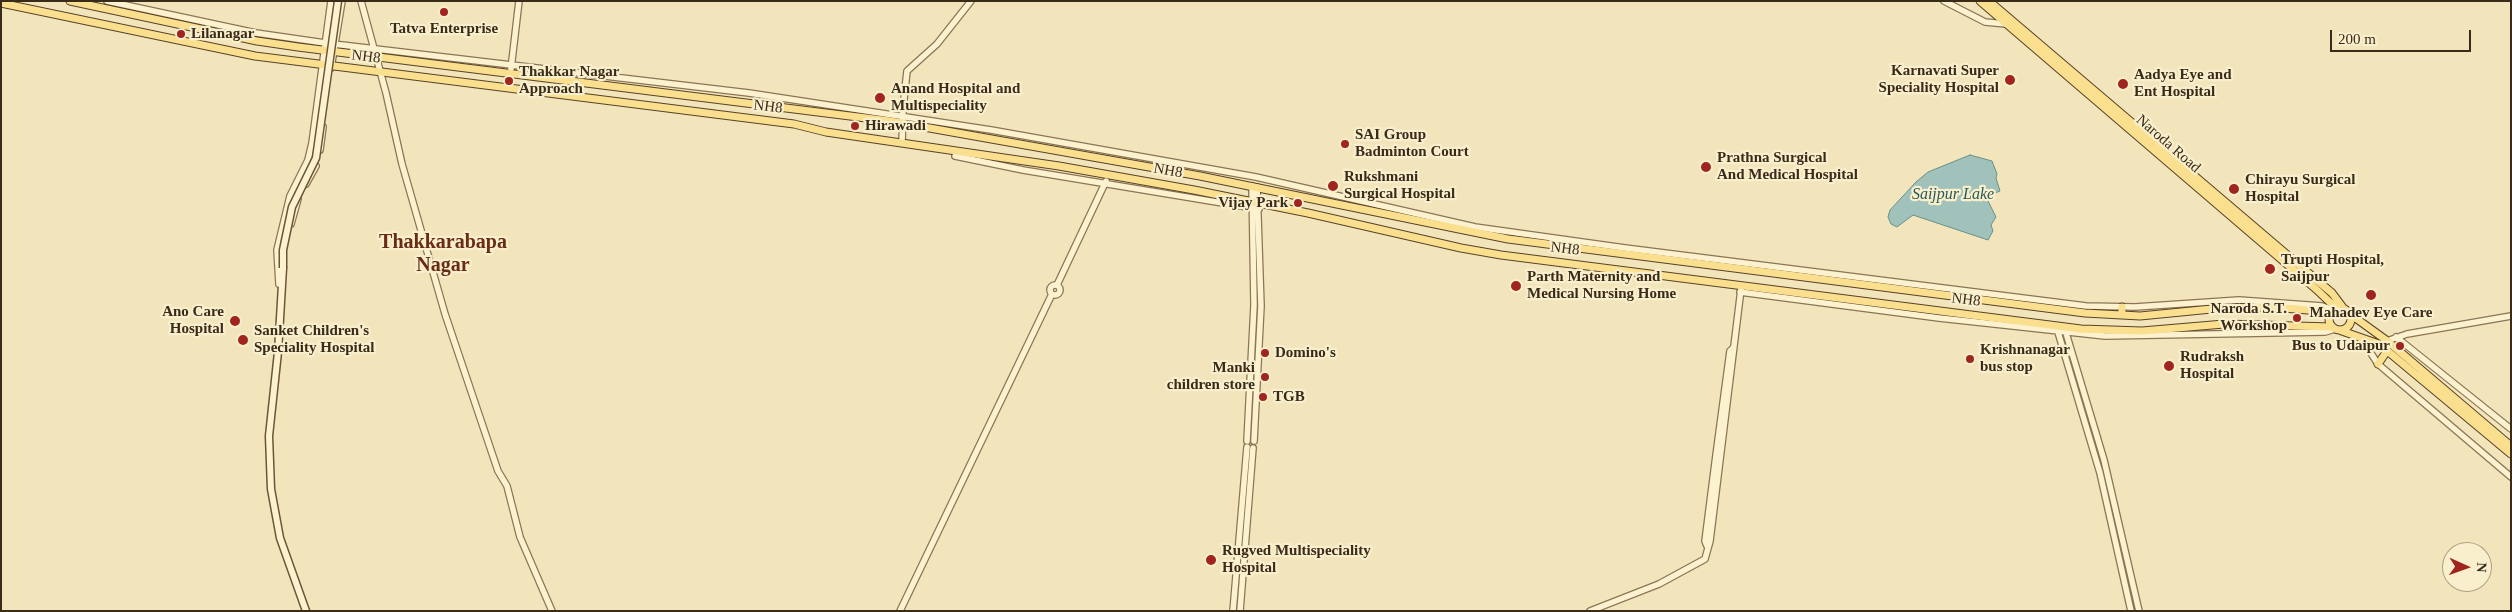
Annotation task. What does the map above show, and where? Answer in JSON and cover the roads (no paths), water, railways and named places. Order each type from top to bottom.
[{"type":"main road","name":"NH8","points":[[70,1],[137,8],[257,41],[336,48],[902,120],[1254,186],[1508,240],[2085,313],[2140,316],[2222,308],[2337,310]]},
{"type":"main road","points":[[306,611],[280,538],[271,489],[269,436],[278,352],[281,286],[279,250],[289,206],[312,157],[334,1]]},
{"type":"main road","name":"Naroda Road","points":[[1980,1],[2254,232]]},
{"type":"main road","name":"Naroda Road","points":[[1989,1],[2254,232],[2337,310]]},
{"type":"main road","name":"NH8","points":[[1,3],[215,49],[380,73],[794,124],[826,132],[1001,156],[1109,175],[1255,205],[1474,254],[2060,329],[2142,331],[2224,324],[2335,328],[2384,349],[2511,454]]},
{"type":"main road","points":[[2122,306],[2122,316]]},
{"type":"main road","points":[[2350,314],[2350,324],[2345,329],[2335,328],[2330,318],[2337,310],[2350,314],[2386,340],[2403,349],[2511,446]]},
{"type":"main road","points":[[2378,364],[2384,349]]},
{"type":"street","points":[[107,1],[137,8]]},
{"type":"street","points":[[281,286],[276,250],[290,196],[308,160],[321,65],[334,1]]},
{"type":"street","points":[[281,286],[286,251],[298,199],[318,160],[342,1]]},
{"type":"street","points":[[361,1],[402,164],[467,382],[498,471],[507,486],[520,537],[552,611]]},
{"type":"street","points":[[511,70],[519,1]]},
{"type":"street","points":[[902,143],[902,120],[907,71],[938,44],[971,1]]},
{"type":"street","points":[[1944,1],[1984,22],[2006,24]]},
{"type":"street","points":[[902,120],[991,130],[1256,177],[1475,227],[1699,258],[2067,304],[2122,306],[2239,300],[2322,306],[2337,310]]},
{"type":"street","points":[[955,156],[1000,166],[1255,205]]},
{"type":"street","points":[[900,611],[1052,294],[1059,292],[1057,285],[1109,175]]},
{"type":"street","points":[[1240,611],[1257,306],[1254,186]]},
{"type":"street","points":[[1590,611],[1659,584],[1703,562],[1707,546],[1705,541],[1730,351],[1733,348],[1741,289]]},
{"type":"street","points":[[2384,349],[2386,340],[2396,337],[2511,316]]},
{"type":"street","points":[[2060,329],[2067,334],[2105,336],[2325,332],[2335,328]]},
{"type":"street","points":[[2060,329],[2100,473],[2131,611]]},
{"type":"street","points":[[2067,334],[2104,460],[2139,611]]},
{"type":"street","points":[[2396,337],[2403,349],[2413,348],[2511,429]]},
{"type":"street","points":[[2361,338],[2378,364],[2511,477]]},
{"type":"street","points":[[1233,611],[1250,444]]},
{"type":"water","name":"Saijpur Lake","points":[[1970,155],[1992,161],[1997,174],[1996,178],[2000,191],[1995,193],[1988,192],[1985,195],[1996,217],[1991,225],[1993,231],[1988,240],[1913,215],[1897,227],[1891,224],[1888,217],[1890,210],[1916,182],[1928,172]]},
{"type":"place","name":"Tatva Enterprise","points":[[444,12]]},
{"type":"place","name":"Lilanagar","points":[[181,34]]},
{"type":"place","name":"Karnavati Super Speciality Hospital","points":[[2010,80]]},
{"type":"place","name":"Thakkar Nagar Approach","points":[[509,81]]},
{"type":"place","name":"Aadya Eye and Ent Hospital","points":[[2123,84]]},
{"type":"place","name":"Anand Hospital and Multispeciality","points":[[880,98]]},
{"type":"place","name":"Hirawadi","points":[[855,126]]},
{"type":"place","name":"SAI Group Badminton Court","points":[[1345,144]]},
{"type":"place","name":"Prathna Surgical And Medical Hospital","points":[[1706,167]]},
{"type":"place","name":"Rukshmani Surgical Hospital","points":[[1333,186]]},
{"type":"place","name":"Chirayu Surgical Hospital","points":[[2234,189]]},
{"type":"place","name":"Vijay Park","points":[[1298,203]]},
{"type":"place","name":"Trupti Hospital, Saijpur","points":[[2270,269]]},
{"type":"place","name":"Parth Maternity and Medical Nursing Home","points":[[1516,286]]},
{"type":"place","name":"Mahadev Eye Care","points":[[2371,295]]},
{"type":"place","name":"Naroda S.T. Workshop","points":[[2297,318]]},
{"type":"place","name":"Ano Care Hospital","points":[[235,321]]},
{"type":"place","name":"Sanket Children's Speciality Hospital","points":[[243,340]]},
{"type":"place","name":"Bus to Udaipur","points":[[2400,346]]},
{"type":"place","name":"Domino's","points":[[1265,353]]},
{"type":"place","name":"Krishnanagar bus stop","points":[[1970,359]]},
{"type":"place","name":"Rudraksh Hospital","points":[[2169,366]]},
{"type":"place","name":"Manki children store","points":[[1265,377]]},
{"type":"place","name":"TGB","points":[[1263,397]]},
{"type":"place","name":"Rugved Multispeciality Hospital","points":[[1211,560]]},
{"type":"district","name":"Thakkarabapa Nagar","points":[[443,254]]}]
